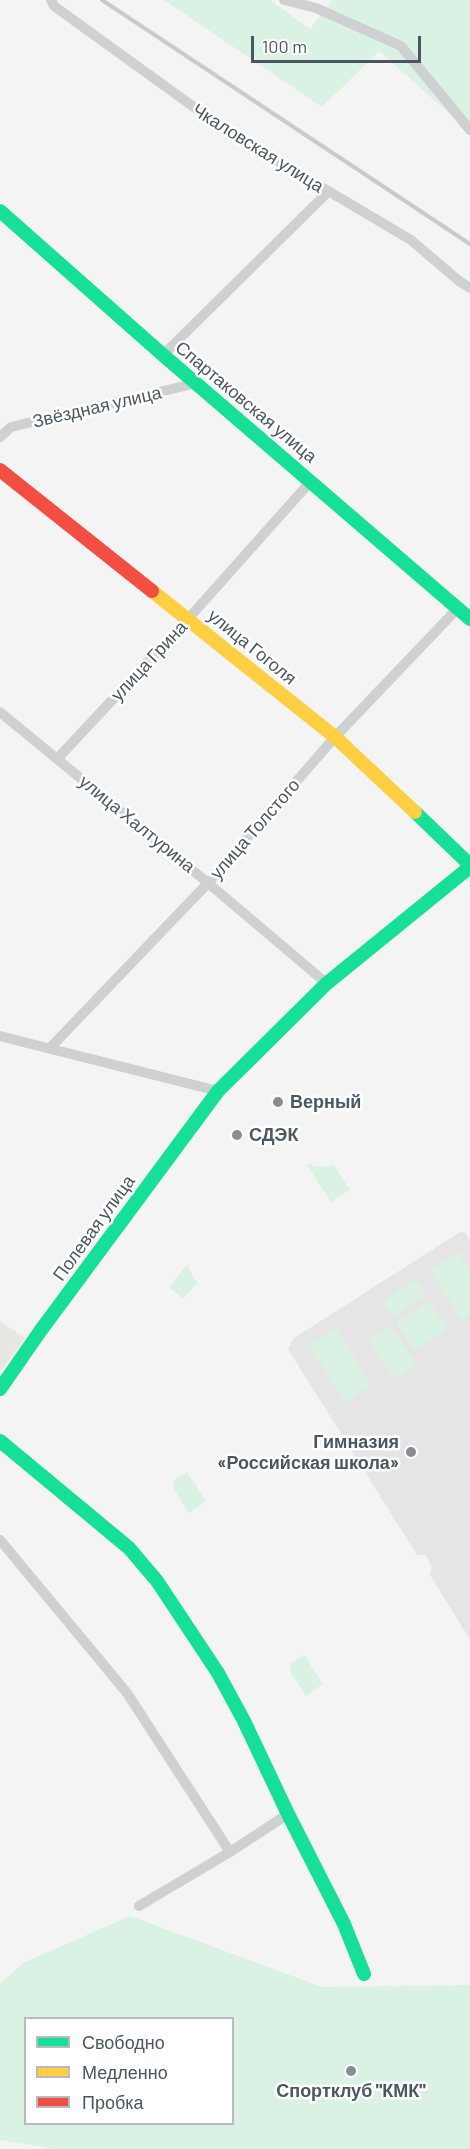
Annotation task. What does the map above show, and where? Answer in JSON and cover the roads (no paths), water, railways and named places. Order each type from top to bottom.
[{"type":"street","name":"Чкаловская улица","points":[[51,0],[54,6],[227,131],[411,240],[470,288]]},
{"type":"street","points":[[284,0],[316,8],[401,46],[470,130]]},
{"type":"street","points":[[163,355],[327,192]]},
{"type":"street","name":"Спартаковская улица","points":[[0,211],[163,355],[470,619]]},
{"type":"street","name":"Звёздная улица","points":[[0,437],[11,427],[197,383]]},
{"type":"street","name":"улица Гоголя","points":[[0,470],[335,736],[470,866]]},
{"type":"street","name":"улица Грина","points":[[57,759],[188,620],[311,481]]},
{"type":"street","name":"улица Толстого","points":[[50,1048],[208,883],[335,736],[458,608]]},
{"type":"street","name":"улица Халтурина","points":[[0,712],[208,883],[326,984]]},
{"type":"street","name":"Полевая улица","points":[[0,1389],[218,1090],[326,984],[470,866]]},
{"type":"street","points":[[0,1036],[218,1090]]},
{"type":"street","points":[[0,1442],[129,1548],[157,1581],[218,1673],[244,1721],[344,1924],[364,1974]]},
{"type":"street","points":[[0,1540],[127,1693],[231,1852]]},
{"type":"street","points":[[139,1906],[231,1852],[288,1814]]},
{"type":"railway","points":[[102,0],[470,244]]},
{"type":"place","name":"Верный","points":[[278,1102]]},
{"type":"place","name":"СДЭК","points":[[237,1135]]},
{"type":"place","name":"Гимназия «Российская школа»","points":[[411,1452]]},
{"type":"place","name":"Спортклуб \"КМК\"","points":[[351,2071]]}]
